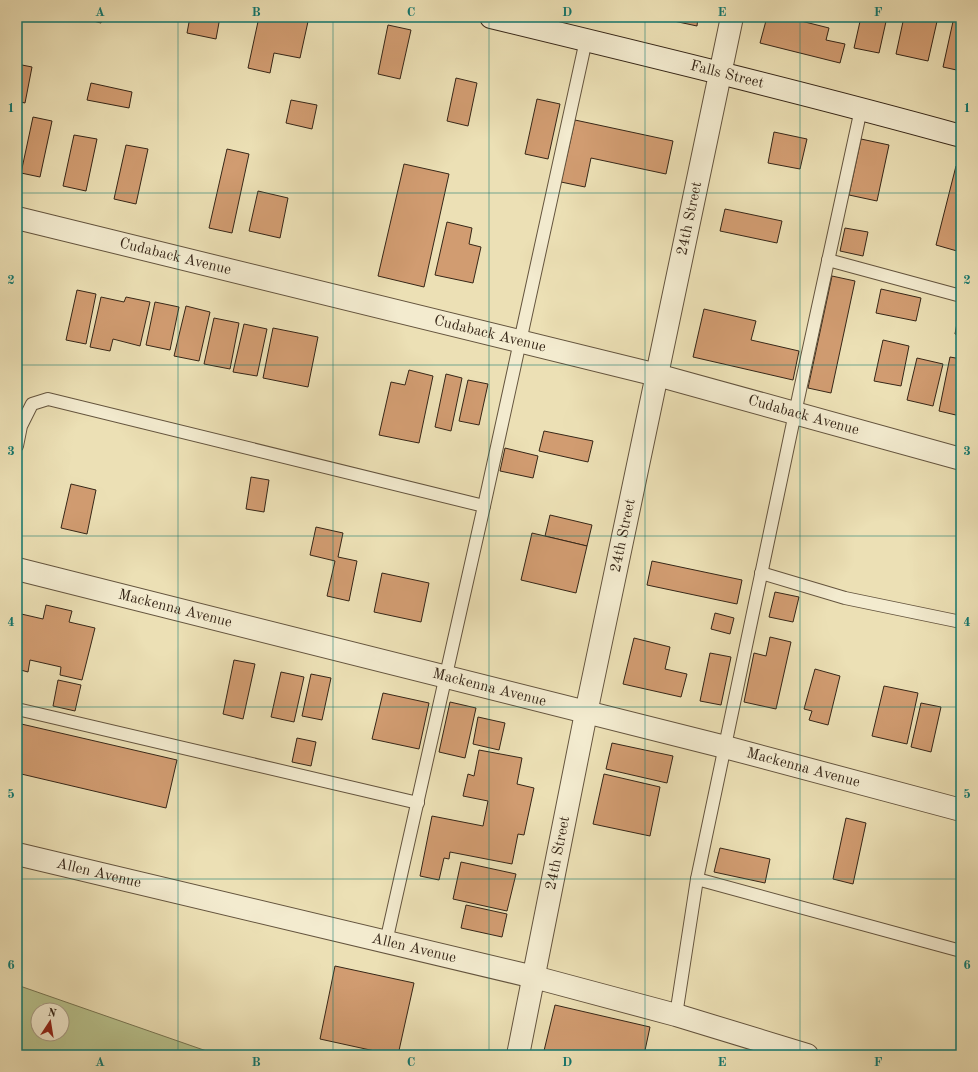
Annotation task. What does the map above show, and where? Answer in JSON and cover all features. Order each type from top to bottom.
[{"type":"street","name":"Falls Street","points":[[491,17],[720,73],[961,136]]},
{"type":"street","name":"24th Street","points":[[518,1055],[586,713],[732,17]]},
{"type":"street","name":"Cudaback Avenue","points":[[17,218],[657,375],[961,459]]},
{"type":"street","name":"Mackenna Avenue","points":[[18,572],[724,747],[961,810]]},
{"type":"street","name":"Allen Avenue","points":[[17,854],[534,978],[676,1015],[807,1055]]},
{"type":"lane","points":[[386,942],[484,506],[586,40]]},
{"type":"lane","points":[[676,1015],[697,879],[795,413],[861,109]]},
{"type":"lane","points":[[828,260],[961,296]]},
{"type":"lane","points":[[17,446],[21,426],[32,404],[48,398],[484,506]]},
{"type":"lane","points":[[761,573],[845,598],[961,622]]},
{"type":"lane","points":[[17,709],[418,802]]},
{"type":"lane","points":[[697,879],[961,952]]},
{"type":"green space","points":[[17,985],[66,1002],[30,1002],[30,1042],[70,1042],[70,1003],[218,1055],[17,1055]]},
{"type":"building","points":[[78,17],[102,17],[101,23]]},
{"type":"building","points":[[163,17],[183,17],[182,21]]},
{"type":"building","points":[[190,17],[220,17],[216,39],[187,33]]},
{"type":"building","points":[[259,17],[309,17],[300,58],[274,53],[270,73],[248,68]]},
{"type":"building","points":[[655,17],[698,17],[697,26]]},
{"type":"building","points":[[767,17],[785,17],[829,28],[826,40],[845,44],[840,63],[760,43]]},
{"type":"building","points":[[861,17],[887,17],[879,53],[854,48]]},
{"type":"building","points":[[904,17],[938,17],[928,61],[896,54]]},
{"type":"building","points":[[954,17],[961,17],[961,71],[943,67]]},
{"type":"building","points":[[388,25],[411,30],[400,79],[378,74]]},
{"type":"building","points":[[17,64],[32,67],[25,103],[17,101]]},
{"type":"building","points":[[456,78],[477,83],[468,126],[447,121]]},
{"type":"building","points":[[91,83],[132,92],[129,108],[87,100]]},
{"type":"building","points":[[537,99],[560,104],[548,159],[525,154]]},
{"type":"building","points":[[291,100],[317,105],[312,129],[286,123]]},
{"type":"building","points":[[33,117],[52,121],[40,177],[21,173]]},
{"type":"building","points":[[575,120],[673,141],[666,174],[591,158],[585,187],[561,182]]},
{"type":"building","points":[[774,132],[807,139],[800,169],[768,163]]},
{"type":"building","points":[[74,135],[97,139],[86,191],[63,186]]},
{"type":"building","points":[[861,139],[889,145],[877,201],[849,195]]},
{"type":"building","points":[[126,145],[148,149],[136,204],[114,199]]},
{"type":"building","points":[[227,149],[249,154],[232,233],[209,228]]},
{"type":"building","points":[[404,164],[449,174],[424,287],[378,276]]},
{"type":"building","points":[[956,166],[961,167],[961,233],[957,251],[936,245]]},
{"type":"building","points":[[258,191],[288,198],[280,238],[249,231]]},
{"type":"building","points":[[725,209],[782,221],[777,243],[720,231]]},
{"type":"building","points":[[447,222],[472,228],[469,244],[481,247],[473,283],[435,275]]},
{"type":"building","points":[[845,228],[868,232],[863,256],[840,251]]},
{"type":"building","points":[[832,276],[855,281],[831,393],[808,388]]},
{"type":"building","points":[[881,289],[921,298],[916,321],[876,313]]},
{"type":"building","points":[[77,290],[96,294],[86,344],[66,340]]},
{"type":"building","points":[[101,297],[124,302],[126,297],[150,302],[140,346],[113,339],[110,351],[90,347]]},
{"type":"building","points":[[155,302],[179,307],[170,350],[146,345]]},
{"type":"building","points":[[186,306],[210,312],[199,361],[174,356]]},
{"type":"building","points":[[704,309],[756,321],[751,340],[799,351],[793,380],[693,357]]},
{"type":"building","points":[[959,312],[961,312],[961,336],[955,334]]},
{"type":"building","points":[[214,318],[239,323],[230,369],[204,364]]},
{"type":"building","points":[[244,324],[267,329],[257,376],[233,372]]},
{"type":"building","points":[[273,328],[318,337],[308,387],[263,378]]},
{"type":"building","points":[[883,340],[909,346],[901,386],[874,381]]},
{"type":"building","points":[[950,357],[961,359],[960,416],[939,411]]},
{"type":"building","points":[[917,358],[943,364],[933,406],[907,400]]},
{"type":"building","points":[[409,370],[433,376],[419,443],[379,435],[391,382],[405,385]]},
{"type":"building","points":[[446,374],[462,378],[451,431],[435,427]]},
{"type":"building","points":[[468,380],[488,384],[479,425],[459,421]]},
{"type":"building","points":[[544,431],[593,441],[588,462],[539,451]]},
{"type":"building","points":[[505,448],[538,456],[533,478],[500,471]]},
{"type":"building","points":[[251,477],[269,480],[264,512],[246,509]]},
{"type":"building","points":[[71,484],[96,490],[87,534],[61,528]]},
{"type":"building","points":[[550,515],[592,525],[587,546],[545,536]]},
{"type":"building","points":[[316,527],[343,533],[338,557],[357,561],[349,601],[327,596],[335,561],[310,555]]},
{"type":"building","points":[[532,533],[587,546],[576,593],[521,580]]},
{"type":"building","points":[[652,561],[742,580],[737,604],[647,585]]},
{"type":"building","points":[[382,573],[429,583],[421,622],[374,612]]},
{"type":"building","points":[[775,592],[799,597],[793,622],[769,617]]},
{"type":"building","points":[[46,605],[72,611],[69,622],[95,628],[82,680],[60,675],[61,667],[30,660],[28,672],[17,669],[17,613],[43,619]]},
{"type":"building","points":[[715,613],[734,618],[730,634],[711,629]]},
{"type":"building","points":[[770,637],[791,642],[776,709],[744,702],[754,653],[766,656]]},
{"type":"building","points":[[634,638],[670,647],[665,669],[687,674],[681,697],[623,684]]},
{"type":"building","points":[[710,653],[731,657],[721,705],[700,701]]},
{"type":"building","points":[[234,660],[255,664],[243,719],[223,714]]},
{"type":"building","points":[[815,669],[840,676],[828,725],[809,720],[812,711],[804,709]]},
{"type":"building","points":[[281,672],[304,677],[294,722],[271,717]]},
{"type":"building","points":[[311,674],[331,678],[322,720],[302,716]]},
{"type":"building","points":[[58,680],[81,685],[75,711],[53,706]]},
{"type":"building","points":[[884,686],[918,693],[907,744],[872,736]]},
{"type":"building","points":[[383,693],[429,703],[419,749],[372,739]]},
{"type":"building","points":[[450,702],[476,708],[465,758],[439,752]]},
{"type":"building","points":[[921,703],[941,707],[931,752],[911,747]]},
{"type":"building","points":[[478,717],[505,723],[499,750],[473,744]]},
{"type":"building","points":[[17,723],[177,760],[166,808],[17,773]]},
{"type":"building","points":[[297,738],[316,742],[311,766],[292,762]]},
{"type":"building","points":[[612,743],[673,756],[667,783],[606,769]]},
{"type":"building","points":[[479,750],[522,758],[517,784],[534,788],[524,835],[518,834],[512,864],[450,852],[449,859],[444,858],[439,880],[420,876],[432,816],[483,826],[488,801],[463,796],[468,774],[474,776]]},
{"type":"building","points":[[604,774],[660,787],[650,836],[593,824]]},
{"type":"building","points":[[846,818],[866,823],[853,884],[833,879]]},
{"type":"building","points":[[720,848],[770,859],[765,883],[714,872]]},
{"type":"building","points":[[461,862],[516,874],[507,911],[453,899]]},
{"type":"building","points":[[466,905],[507,914],[502,937],[461,928]]},
{"type":"building","points":[[335,966],[414,983],[398,1055],[320,1039]]},
{"type":"building","points":[[555,1005],[650,1027],[644,1055],[631,1053],[630,1055],[543,1055]]}]
